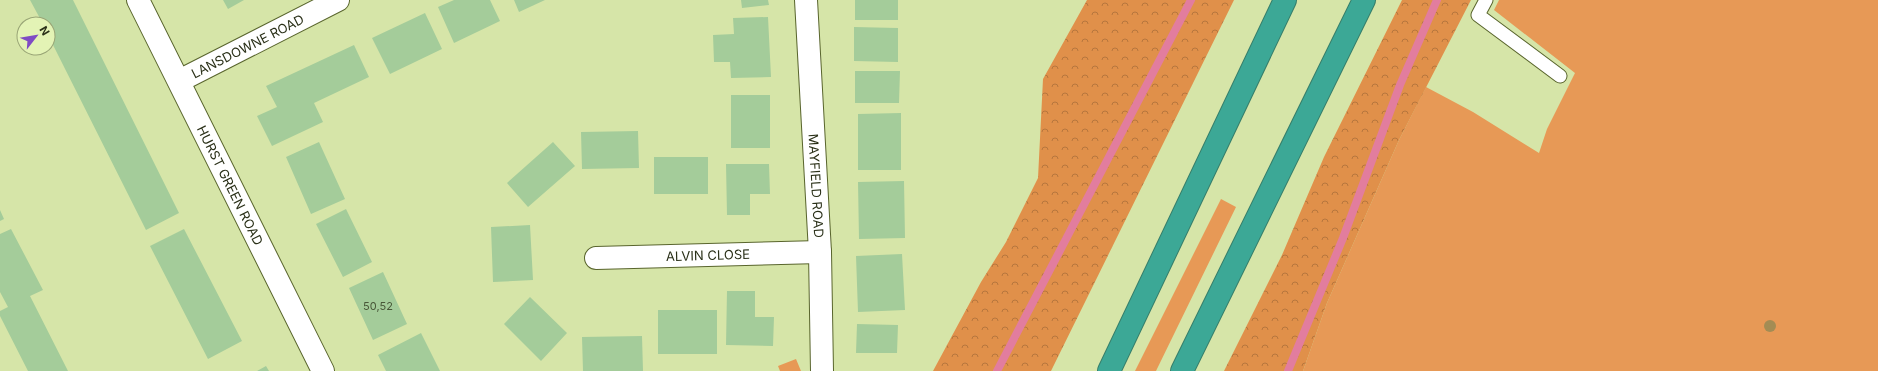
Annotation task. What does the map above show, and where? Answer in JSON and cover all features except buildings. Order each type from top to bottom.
[{"type":"highway","points":[[1109,371],[1285,0]]},
{"type":"highway","points":[[1182,371],[1364,0]]},
{"type":"street","name":"HURST GREEN ROAD","points":[[138,0],[323,371]]},
{"type":"street","name":"LANSDOWNE ROAD","points":[[179,82],[338,0]]},
{"type":"street","name":"MAYFIELD ROAD","points":[[806,0],[820,252],[822,371]]},
{"type":"street","name":"ALVIN CLOSE","points":[[596,258],[820,252]]},
{"type":"lane","points":[[1486,0],[1478,15],[1560,76]]},
{"type":"shaded area","points":[[1499,0],[1878,0],[1878,371],[1303,371],[1327,303],[1399,140],[1426,87],[1473,112],[1539,153],[1547,129],[1575,73],[1494,10]]},
{"type":"shaded area","points":[[1221,199],[1236,207],[1156,371],[1135,371]]},
{"type":"shaded area","points":[[796,359],[801,371],[780,371],[778,366]]},
{"type":"green space","points":[[1087,0],[1234,0],[1051,371],[933,371],[981,282],[1006,242],[1038,178],[1043,79]]},
{"type":"green space","points":[[1402,0],[1471,0],[1399,140],[1327,303],[1303,371],[1224,371],[1282,255],[1324,157]]},
{"type":"waterway","points":[[997,371],[1191,0]]},
{"type":"waterway","points":[[1288,371],[1343,238],[1400,85],[1437,0]]}]
